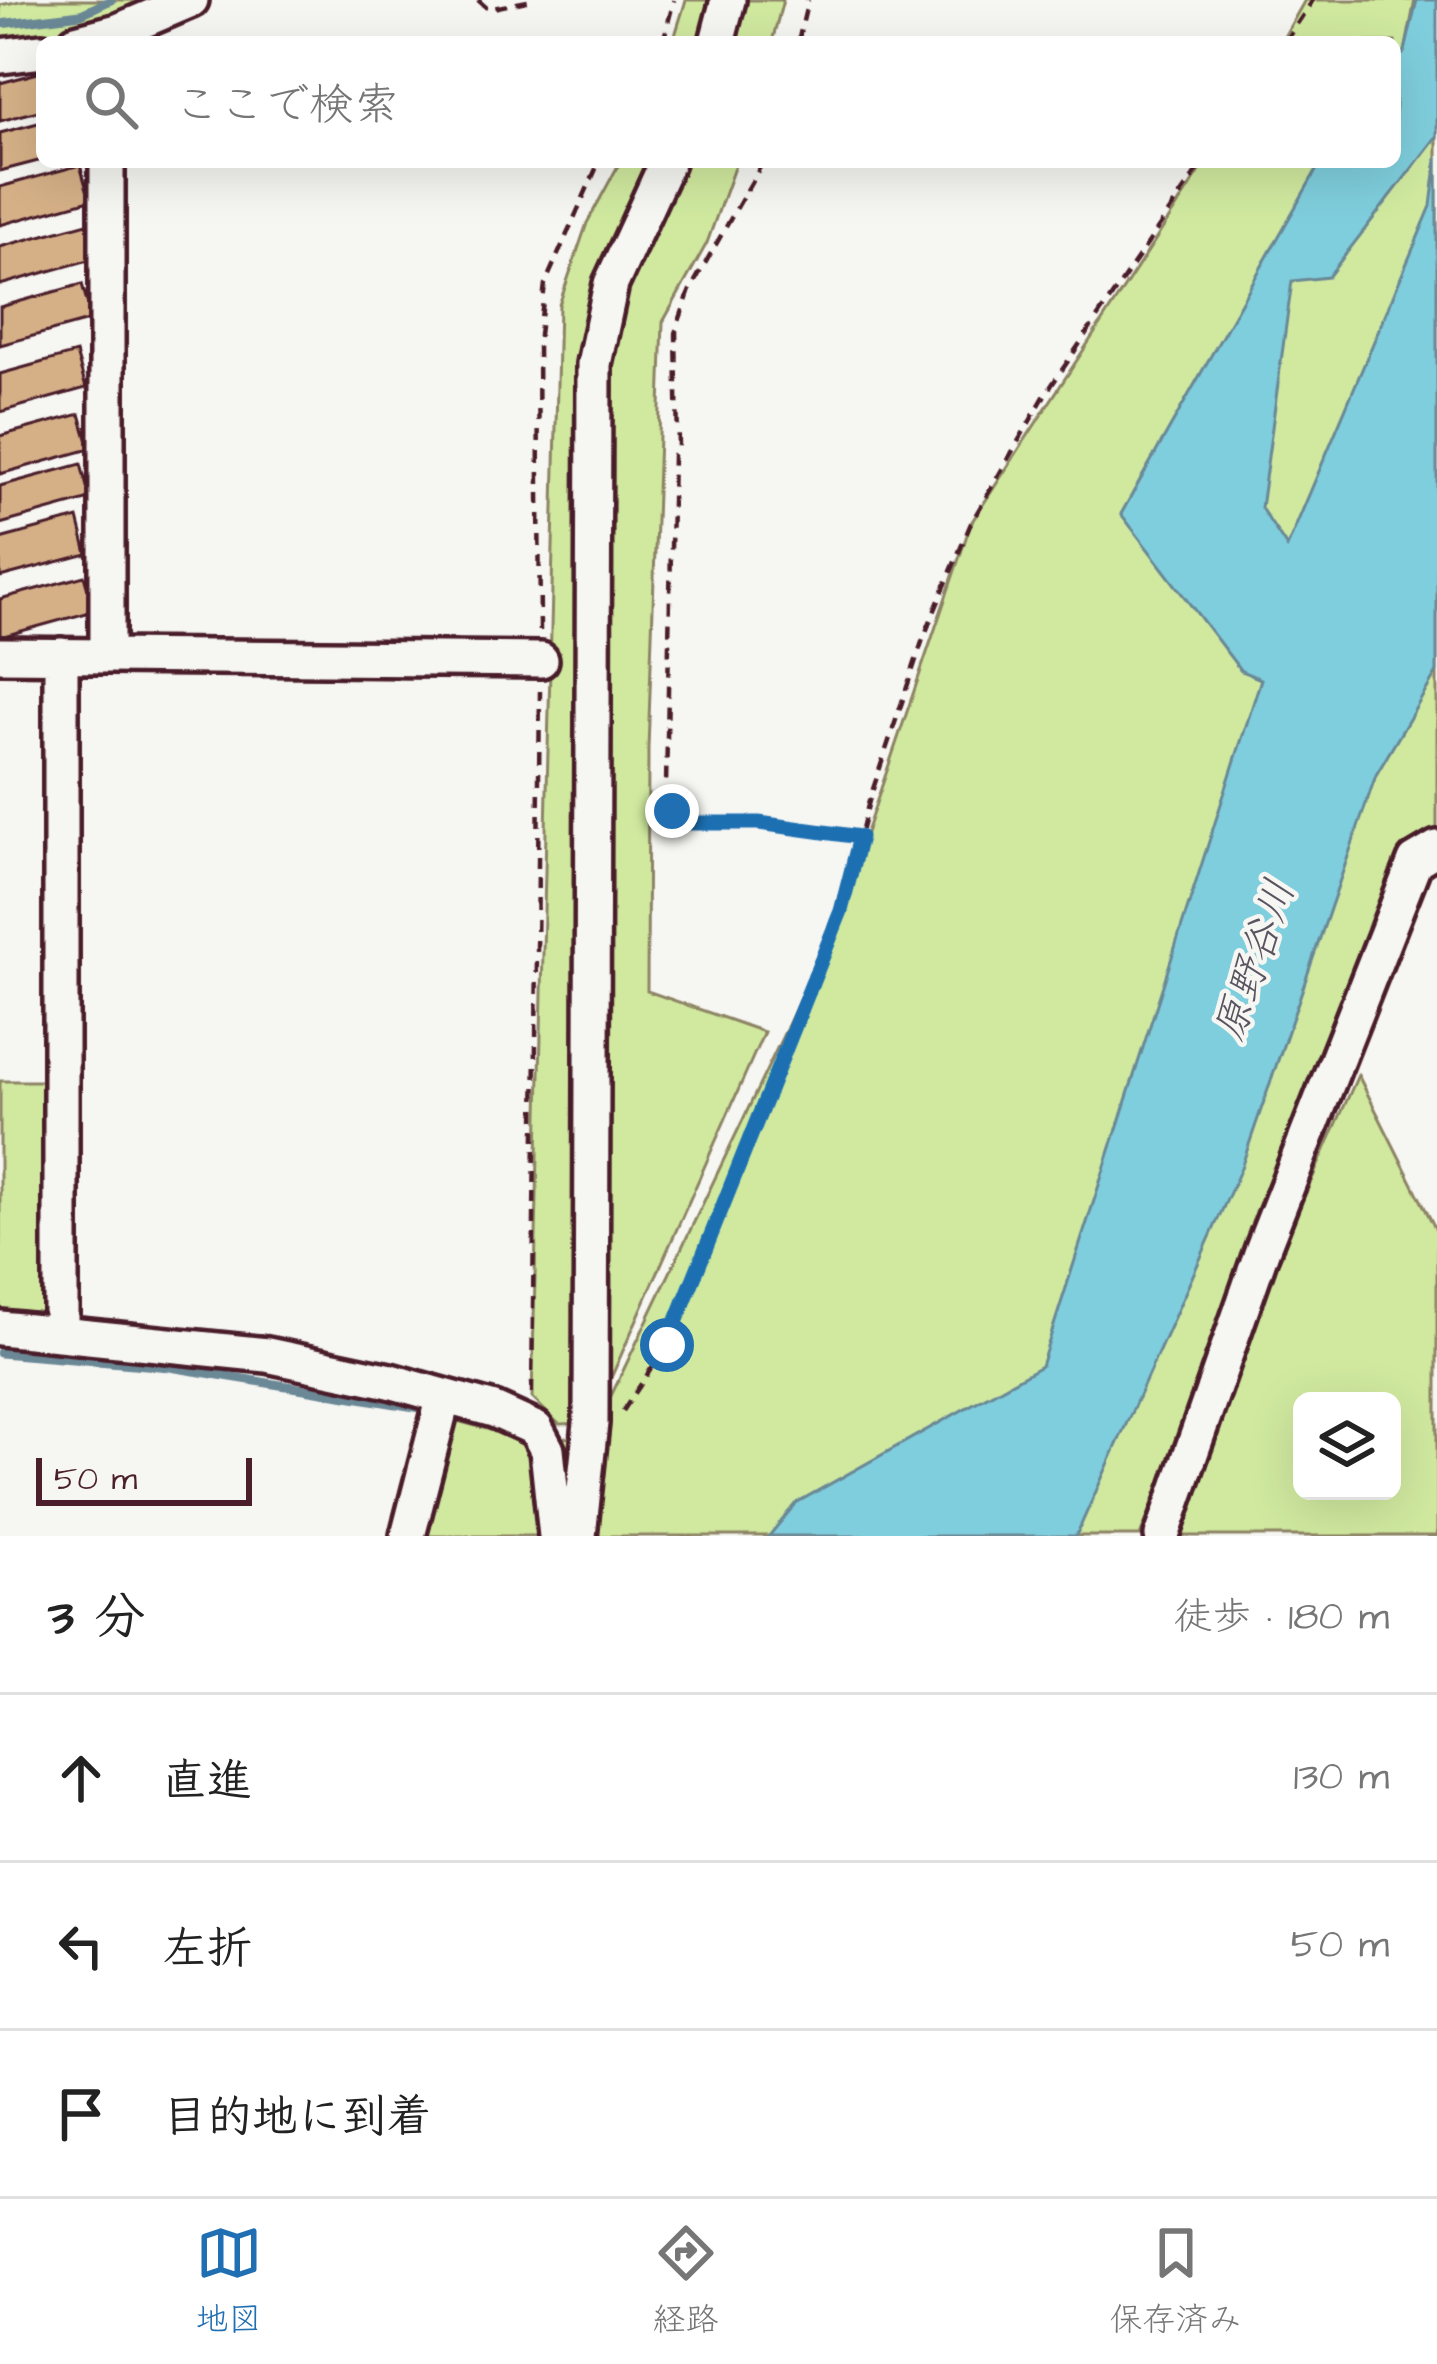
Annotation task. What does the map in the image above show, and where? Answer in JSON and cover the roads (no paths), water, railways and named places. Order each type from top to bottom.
[{"type":"street","points":[[104,36],[191,0]]},
{"type":"street","points":[[719,36],[728,0]]},
{"type":"street","points":[[0,56],[36,52]]},
{"type":"street","points":[[107,168],[107,656]]},
{"type":"street","points":[[579,1536],[591,1423],[594,364],[610,284],[664,168]]},
{"type":"street","points":[[0,655],[541,660]]},
{"type":"street","points":[[61,656],[61,1334]]},
{"type":"street","points":[[1162,1536],[1263,1248],[1406,882],[1415,860],[1437,848]]},
{"type":"street","points":[[0,1328],[267,1354],[494,1410],[536,1429],[552,1472],[556,1536]]},
{"type":"street","points":[[408,1536],[444,1396]]},
{"type":"water","name":"原野谷川","points":[[1417,0],[1437,0],[1437,136],[1328,277],[1292,281],[1261,508],[1287,547],[1431,206],[1437,157],[1437,672],[1376,775],[1241,1168],[1076,1536],[769,1536],[796,1503],[1041,1366],[1261,679],[1241,671],[1121,514],[1318,168],[1401,168],[1401,57]]},
{"type":"waterway","points":[[0,24],[81,14],[111,0]]},
{"type":"waterway","points":[[0,1353],[170,1367],[421,1408]]}]
